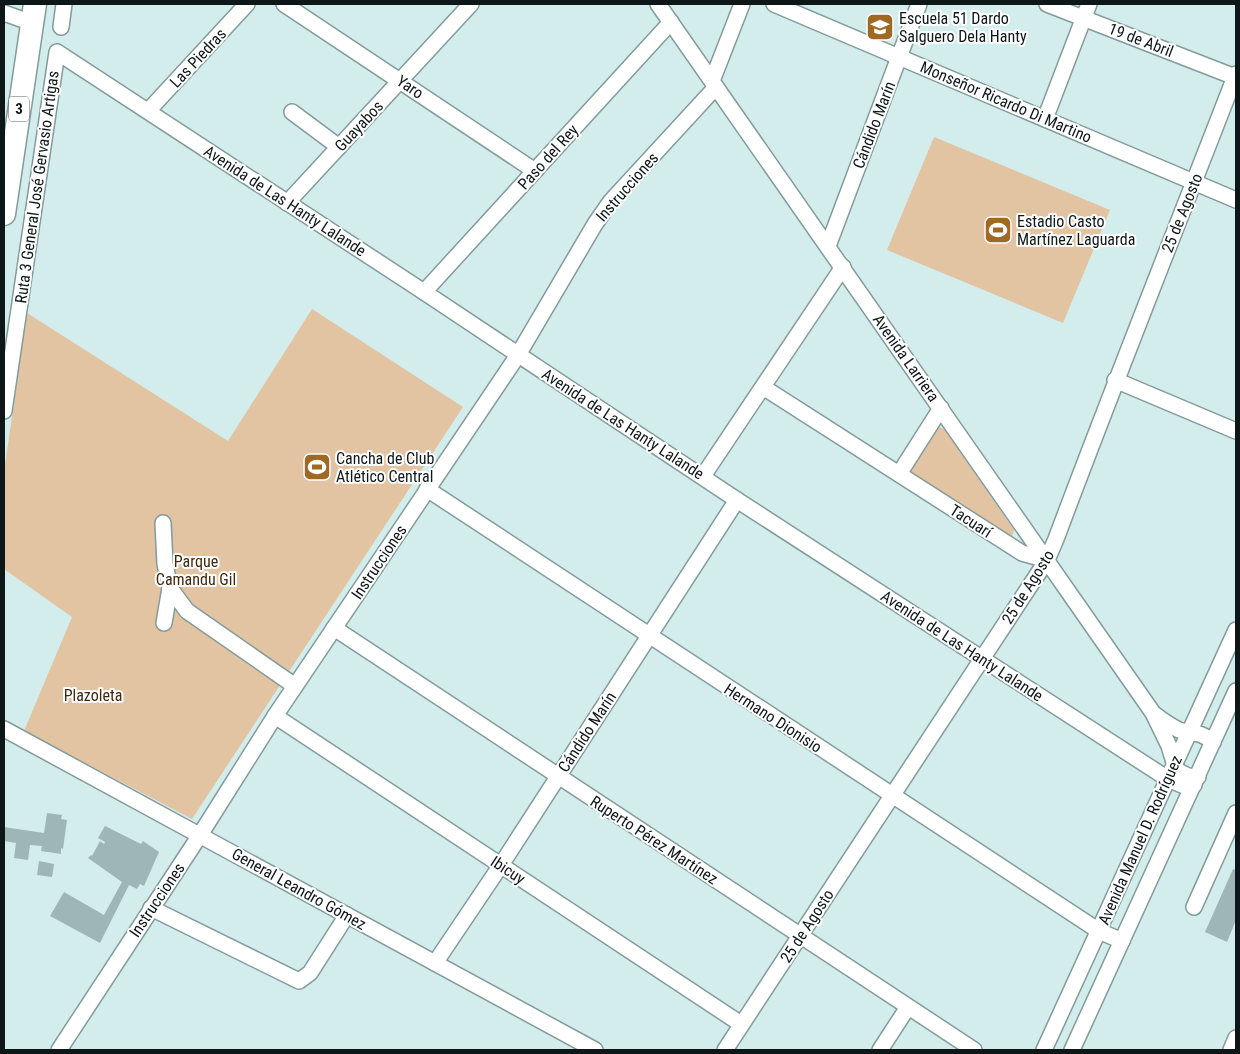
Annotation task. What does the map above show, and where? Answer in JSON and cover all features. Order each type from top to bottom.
[{"type":"highway","name":"Ruta 3 General José Gervasio Artigas","points":[[4,214],[8,153],[33,13]]},
{"type":"street","points":[[60,27],[64,4]]},
{"type":"street","name":"Las Piedras","points":[[148,111],[247,4]]},
{"type":"street","name":"Yaro","points":[[284,4],[535,171]]},
{"type":"street","name":"Guayabos","points":[[287,203],[470,4]]},
{"type":"street","name":"Avenida Larriera","points":[[658,4],[1153,713],[1169,746],[1174,764]]},
{"type":"street","name":"Instrucciones","points":[[59,1050],[200,835],[275,716],[518,355],[595,224],[611,201],[714,84],[742,4]]},
{"type":"street","name":"Monseñor Ricardo Di Martino","points":[[774,4],[1236,200]]},
{"type":"street","name":"Cándido Marín","points":[[828,246],[919,4]]},
{"type":"street","name":"19 de Abril","points":[[1047,4],[1086,11],[1236,76]]},
{"type":"street","points":[[1045,119],[1086,11]]},
{"type":"street","points":[[4,13],[33,13]]},
{"type":"street","name":"Paso del Rey","points":[[424,292],[671,22]]},
{"type":"street","name":"Avenida de Las Hanty Lalande","points":[[57,52],[737,500],[1168,779],[1182,785],[1196,781]]},
{"type":"street","name":"Ruta 3 General José Gervasio Artigas","points":[[4,411],[57,52]]},
{"type":"street","name":"25 de Agosto","points":[[725,1050],[1047,560],[1115,380],[1236,76]]},
{"type":"street","points":[[292,112],[339,147]]},
{"type":"street","points":[[703,476],[844,268]]},
{"type":"street","points":[[1115,380],[1236,431]]},
{"type":"street","name":"Tacuarí","points":[[763,387],[1022,554],[1047,560]]},
{"type":"street","points":[[899,474],[941,408]]},
{"type":"street","name":"Hermano Dionisio","points":[[427,490],[1099,931],[1122,941]]},
{"type":"street","name":"Cándido Marín","points":[[435,963],[501,865],[737,500]]},
{"type":"street","points":[[163,523],[165,564],[170,588],[164,623]]},
{"type":"street","points":[[170,588],[187,611],[295,686]]},
{"type":"street","name":"Ruperto Pérez Martínez","points":[[334,628],[974,1050]]},
{"type":"street","name":"Avenida Manuel D. Rodríguez","points":[[1044,1050],[1188,733],[1232,652],[1236,630]]},
{"type":"street","name":"Avenida Manuel D. Rodríguez","points":[[1072,1050],[1236,691]]},
{"type":"street","name":"Avenida Larriera","points":[[1153,713],[1167,724],[1188,733],[1197,732],[1213,742]]},
{"type":"street","name":"Ibicuy","points":[[275,716],[741,1024]]},
{"type":"street","name":"General Leandro Gómez","points":[[4,728],[595,1050]]},
{"type":"street","points":[[1174,764],[1180,772],[1196,781]]},
{"type":"street","points":[[1194,907],[1236,814]]},
{"type":"street","points":[[151,908],[299,981],[310,973],[347,915]]},
{"type":"street","points":[[880,1050],[908,1007]]},
{"type":"street","points":[[1230,1050],[1236,1038]]},
{"type":"green space","name":"Estadio Casto Martínez Laguarda","points":[[934,137],[1110,210],[1063,323],[887,250]]},
{"type":"green space","name":"Parque Camandu Gil","points":[[312,309],[463,407],[192,819],[24,731],[72,617],[4,569],[4,472],[27,313],[228,441]]},
{"type":"green space","points":[[939,427],[944,429],[1014,530],[1012,537],[1008,538],[909,473],[910,467],[935,429]]},
{"type":"building","points":[[47,813],[62,815],[61,819],[67,820],[61,854],[41,851],[42,846],[30,845],[28,860],[14,858],[16,843],[4,841],[4,827],[44,833]]},
{"type":"building","points":[[105,826],[141,844],[143,841],[159,852],[144,886],[140,884],[137,889],[129,885],[100,943],[50,916],[64,892],[104,915],[122,882],[88,858],[92,856],[100,841],[104,844],[105,842],[98,838]]},
{"type":"building","points":[[39,861],[54,864],[52,877],[37,875]]},
{"type":"building","points":[[1233,869],[1236,870],[1236,920],[1227,942],[1205,932]]},
{"type":"place","name":"Escuela 51 Dardo Salguero Dela Hanty","points":[[880,27]]},
{"type":"place","name":"Estadio Casto Martínez Laguarda","points":[[998,230]]},
{"type":"place","name":"Cancha de Club Atlético Central","points":[[317,467]]},
{"type":"park label","name":"Plazoleta","points":[[93,695]]}]
